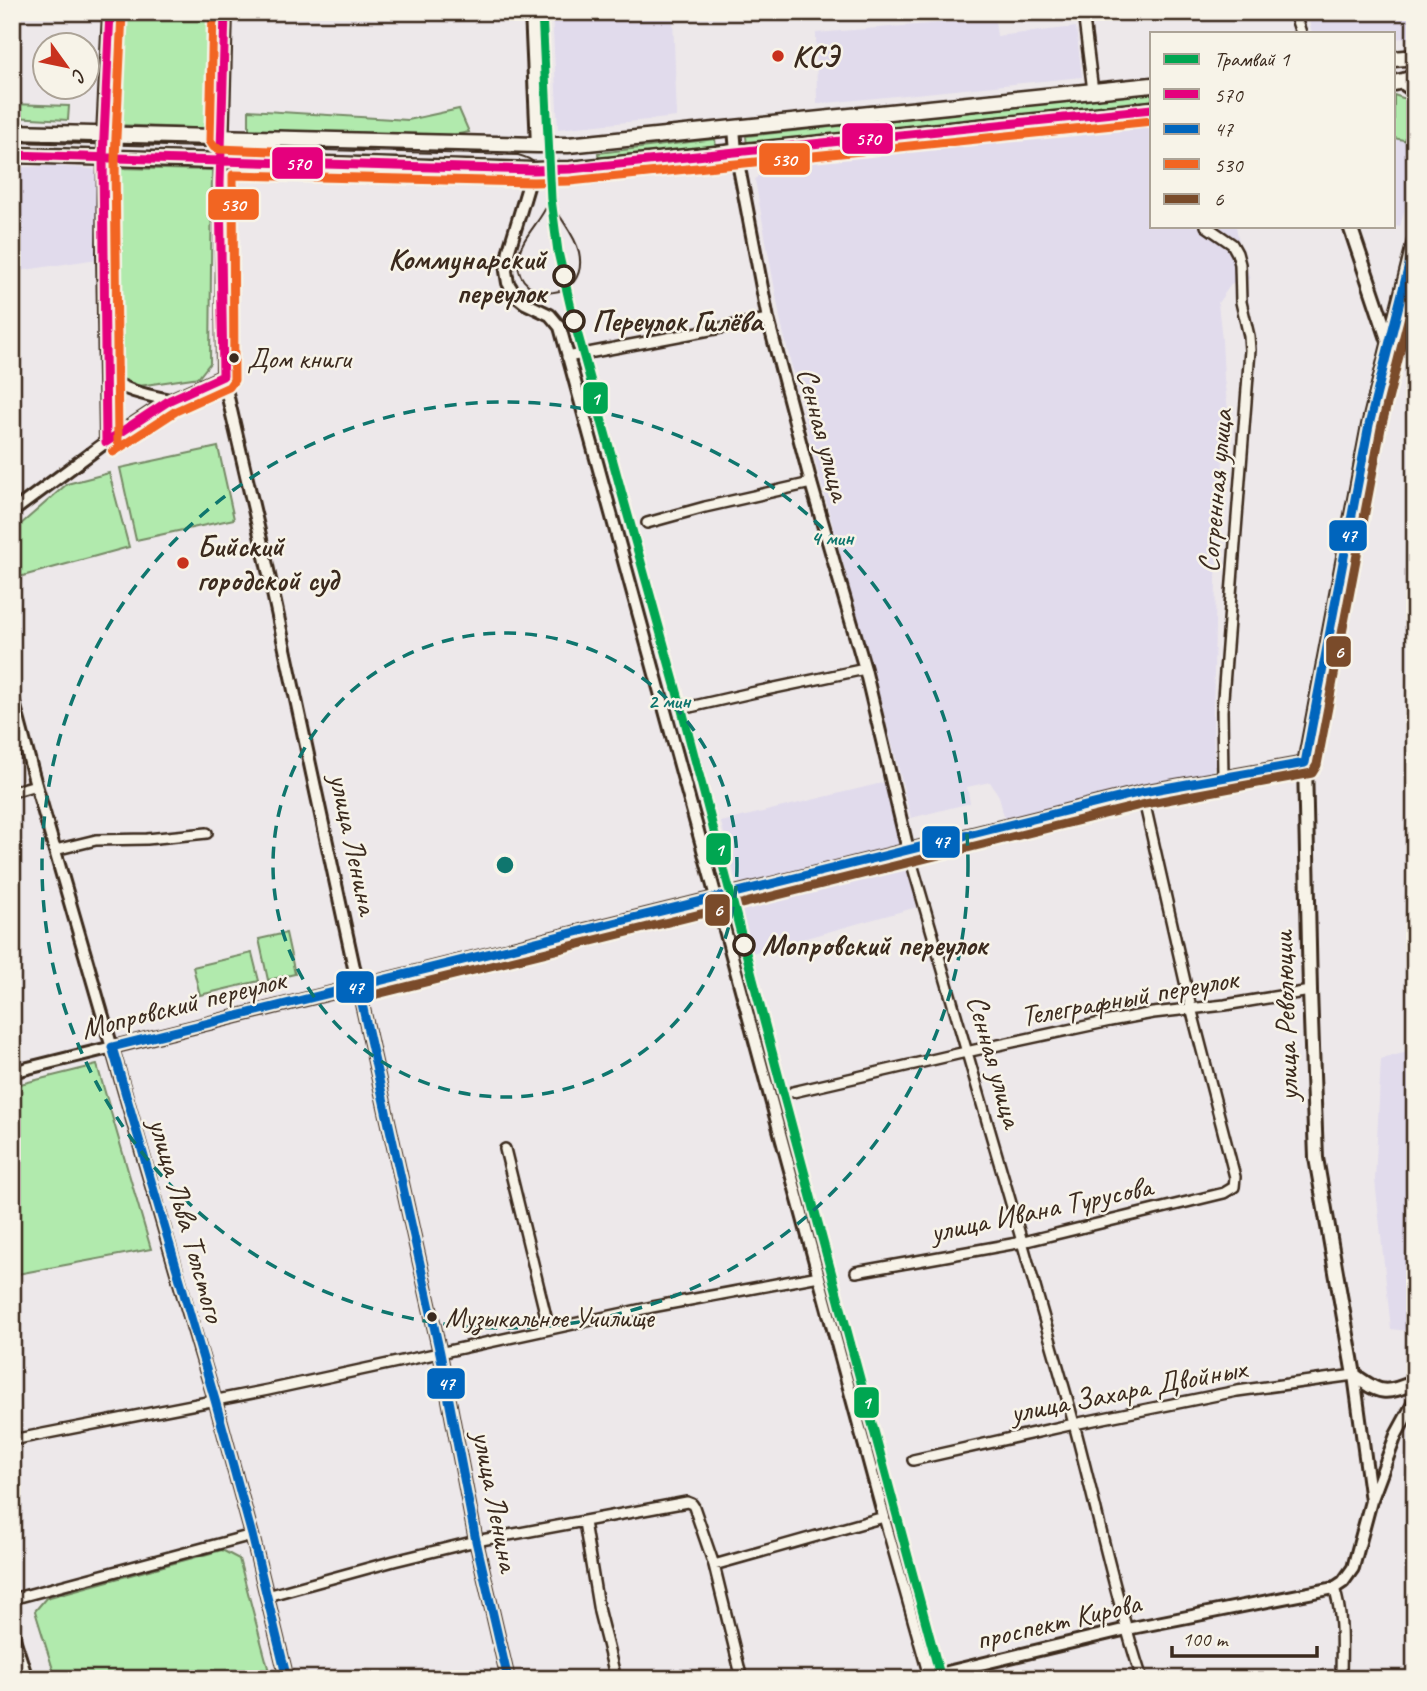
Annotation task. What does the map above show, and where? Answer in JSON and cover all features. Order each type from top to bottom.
[{"type":"main road","points":[[104,134],[110,12]]},
{"type":"main road","name":"улица Ленина","points":[[221,162],[225,12]]},
{"type":"main road","points":[[532,12],[538,145]]},
{"type":"main road","points":[[1403,58],[1413,63],[1415,69],[1413,76],[1403,81],[1415,91]]},
{"type":"main road","points":[[12,132],[538,145],[615,141],[1150,85]]},
{"type":"main road","points":[[12,155],[570,169],[1150,109]]},
{"type":"main road","points":[[1351,228],[1390,344]]},
{"type":"main road","name":"улица Революции","points":[[1354,1375],[1316,1158],[1305,763],[1369,425],[1415,240]]},
{"type":"main road","points":[[1354,1375],[1386,1392],[1415,1382]]},
{"type":"street","points":[[1083,12],[1093,91]]},
{"type":"street","points":[[1294,12],[1301,32]]},
{"type":"street","name":"Сенная улица","points":[[734,128],[736,152],[768,319],[811,483],[865,669],[908,850],[1023,1241],[1142,1679]]},
{"type":"street","points":[[104,134],[106,442]]},
{"type":"street","name":"улица Ленина","points":[[221,162],[223,376],[440,1353],[476,1541],[508,1679]]},
{"type":"street","points":[[533,170],[509,250],[506,271],[508,283],[516,296],[550,315],[560,327],[884,1517],[923,1678]]},
{"type":"street","name":"Согренная улица","points":[[1209,228],[1231,244],[1237,253],[1241,302],[1250,349],[1222,711],[1223,777]]},
{"type":"street","points":[[567,357],[768,319]]},
{"type":"street","points":[[105,376],[126,389],[170,400]]},
{"type":"street","points":[[12,512],[106,442],[170,400],[223,376]]},
{"type":"street","points":[[647,523],[811,483]]},
{"type":"street","points":[[690,708],[865,669]]},
{"type":"street","name":"улица Льва Толстого","points":[[12,695],[215,1400],[287,1679]]},
{"type":"street","name":"Мопровский переулок","points":[[12,1072],[1142,792],[1305,763]]},
{"type":"street","points":[[12,792],[36,785]]},
{"type":"street","points":[[1142,792],[1191,1008]]},
{"type":"street","points":[[55,850],[96,840],[146,839],[207,833]]},
{"type":"street","name":"Телеграфный переулок","points":[[793,1092],[1110,1021],[1310,991]]},
{"type":"street","name":"улица Ивана Турусова","points":[[856,1272],[1023,1241],[1224,1192],[1234,1187],[1235,1177],[1191,1008]]},
{"type":"street","points":[[505,1149],[549,1329]]},
{"type":"street","points":[[12,1440],[215,1400],[652,1307],[819,1276]]},
{"type":"street","name":"улица Захара Двойных","points":[[913,1460],[1237,1391],[1354,1375]]},
{"type":"street","name":"улица Революции","points":[[1334,1588],[1343,1582],[1353,1568],[1371,1502],[1354,1375]]},
{"type":"street","points":[[1371,1502],[1396,1435],[1415,1400]]},
{"type":"street","points":[[267,1596],[476,1541],[687,1502],[694,1507],[713,1565],[742,1679]]},
{"type":"street","points":[[713,1565],[884,1517]]},
{"type":"street","points":[[584,1522],[599,1612],[616,1679]]},
{"type":"street","points":[[12,1598],[252,1535]]},
{"type":"street","points":[[1334,1588],[1341,1617],[1341,1679]]},
{"type":"street","name":"проспект Кирова","points":[[923,1678],[949,1675],[1127,1629],[1334,1588]]},
{"type":"street","points":[[12,1632],[27,1679]]},
{"type":"shaded area","points":[[552,12],[671,12],[677,117],[558,129]]},
{"type":"shaded area","points":[[1307,12],[1415,12],[1415,37],[1396,39],[1396,32],[1312,32]]},
{"type":"shaded area","points":[[995,20],[997,36],[1076,27],[1082,77],[817,104],[816,33]]},
{"type":"shaded area","points":[[1150,121],[1150,228],[1236,228],[1250,279],[1232,283],[1218,303],[1228,410],[1223,451],[1221,524],[1217,537],[1213,716],[1216,766],[1212,773],[1116,792],[1005,821],[999,796],[990,782],[967,787],[970,803],[911,818],[781,323],[755,180],[762,170],[771,164],[787,159]]},
{"type":"shaded area","points":[[1396,138],[1415,142],[1415,168],[1400,227],[1396,226]]},
{"type":"shaded area","points":[[52,166],[93,169],[98,174],[97,259],[12,272],[12,168]]},
{"type":"shaded area","points":[[886,782],[900,841],[897,848],[743,883],[736,880],[721,822]]},
{"type":"shaded area","points":[[899,863],[906,867],[917,907],[752,953],[741,908],[747,899]]},
{"type":"shaded area","points":[[1415,1050],[1415,1332],[1391,1329],[1375,1180],[1381,1059]]},
{"type":"green space","points":[[119,12],[215,12],[211,129],[116,125]]},
{"type":"green space","points":[[1150,92],[1150,103],[747,146],[746,136]]},
{"type":"green space","points":[[1396,96],[1406,99],[1409,105],[1408,141],[1396,138]]},
{"type":"green space","points":[[12,104],[69,106],[68,120],[12,117]]},
{"type":"green space","points":[[459,109],[469,132],[444,137],[249,131],[249,110],[408,120]]},
{"type":"green space","points":[[715,139],[716,148],[599,161],[598,153]]},
{"type":"green space","points":[[115,168],[212,170],[210,363],[199,377],[132,387],[120,384],[114,373]]},
{"type":"green space","points":[[218,447],[234,519],[136,540],[120,468]]},
{"type":"green space","points":[[109,473],[129,547],[19,577],[12,554],[12,532],[67,484]]},
{"type":"green space","points":[[286,933],[295,974],[268,980],[259,939]]},
{"type":"green space","points":[[252,953],[259,981],[200,995],[193,967]]},
{"type":"green space","points":[[97,1065],[151,1249],[12,1275],[12,1086]]},
{"type":"green space","points":[[222,1550],[239,1559],[271,1679],[56,1679],[35,1611],[46,1598]]},
{"type":"tram line","name":"1","points":[[542,12],[551,199],[558,252],[574,321],[682,710],[941,1679]]},
{"type":"tram line","points":[[12,142],[518,155],[538,165],[550,184]]},
{"type":"tram line","points":[[548,203],[522,245],[518,260],[520,275],[528,285],[539,291],[552,292],[564,289],[574,282],[579,269],[579,252],[551,199]]},
{"type":"transit line","name":"570","points":[[106,442],[103,158],[110,12]]},
{"type":"transit line","name":"530","points":[[213,12],[210,141],[219,149],[272,151]]},
{"type":"transit line","name":"570","points":[[106,442],[170,400],[223,376],[220,184],[225,12]]},
{"type":"transit line","name":"530","points":[[118,442],[115,158],[122,13]]},
{"type":"transit line","name":"570","points":[[12,155],[570,169],[1150,109]]},
{"type":"transit line","name":"530","points":[[113,452],[176,411],[229,387],[234,380],[233,175],[570,181],[1150,121]]},
{"type":"transit line","name":"47","points":[[287,1679],[215,1400],[112,1047],[1142,792],[1305,763],[1369,425],[1415,241]]},
{"type":"transit line","name":"6","points":[[361,998],[1145,804],[1312,773],[1317,765],[1381,428],[1415,292]]},
{"type":"transit line","name":"47","points":[[358,986],[440,1353],[476,1541],[508,1679]]},
{"type":"place","name":"КСЭ","points":[[778,56]]},
{"type":"place","name":"Коммунарский переулок","points":[[564,276]]},
{"type":"place","name":"Переулок Гилёва","points":[[574,321]]},
{"type":"place","name":"Дом книги","points":[[234,358]]},
{"type":"place","name":"Бийский городской суд","points":[[183,563]]},
{"type":"place","name":"Мопровский переулок","points":[[744,945]]},
{"type":"place","name":"Музыкальное Училище","points":[[432,1317]]}]
